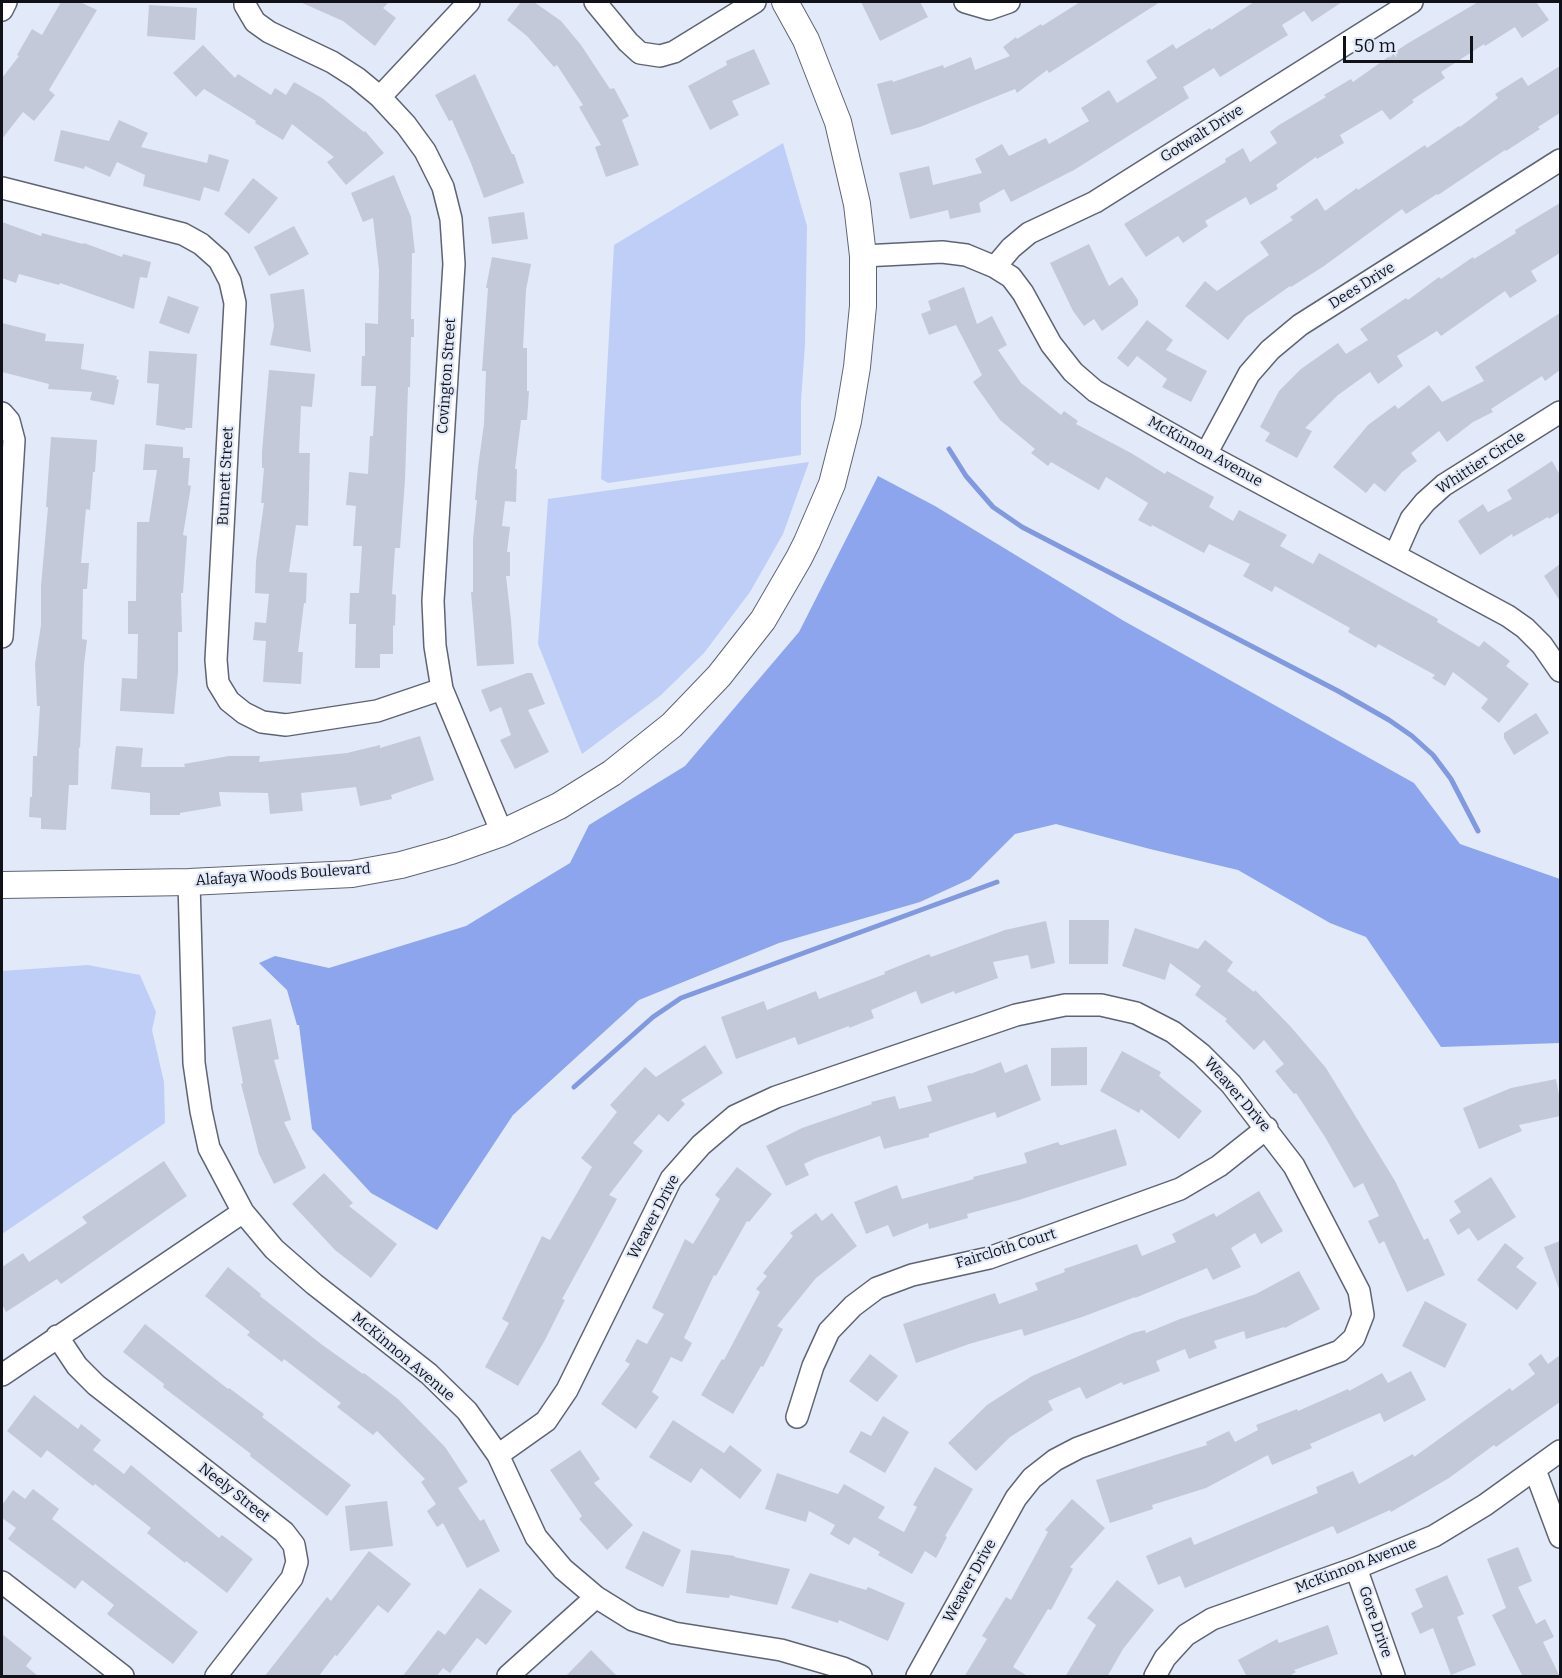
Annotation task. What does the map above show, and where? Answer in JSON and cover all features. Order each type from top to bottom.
[{"type":"street","points":[[2,10],[6,2]]},
{"type":"street","name":"Covington Street","points":[[245,2],[255,22],[269,32],[332,62],[357,78],[380,97],[406,125],[425,151],[443,187],[451,219],[454,264],[433,601],[435,646],[442,689],[502,833]]},
{"type":"street","points":[[380,97],[469,2]]},
{"type":"street","points":[[595,2],[640,53],[660,57],[674,52],[755,2]]},
{"type":"street","name":"Alafaya Woods Boulevard","points":[[2,885],[189,882],[352,874],[401,865],[451,851],[502,833],[560,806],[603,778],[672,725],[719,676],[763,620],[799,558],[832,484],[848,421],[857,367],[863,306],[863,256],[857,204],[838,122],[806,40],[785,2]]},
{"type":"street","points":[[965,2],[989,9],[1009,2]]},
{"type":"street","name":"Gotwalt Drive","points":[[995,267],[1011,248],[1029,233],[1095,202],[1399,5]]},
{"type":"street","name":"Dees Drive","points":[[1206,454],[1249,374],[1270,350],[1300,325],[1560,160]]},
{"type":"street","name":"Burnett Street","points":[[2,188],[183,234],[201,244],[219,260],[230,281],[235,303],[216,660],[218,683],[229,700],[244,713],[262,722],[286,725],[377,711],[442,689]]},
{"type":"street","name":"McKinnon Avenue","points":[[863,256],[942,252],[966,255],[995,267],[1011,277],[1051,345],[1073,372],[1095,391],[1206,454],[1508,616],[1526,628],[1560,670]]},
{"type":"street","name":"Whittier Circle","points":[[1395,555],[1411,519],[1444,485],[1560,412]]},
{"type":"street","points":[[2,413],[9,421],[14,440],[2,637]]},
{"type":"street","name":"McKinnon Avenue","points":[[189,882],[194,1063],[208,1148],[243,1212],[274,1249],[429,1374],[467,1411],[498,1455],[536,1537],[562,1569],[596,1597],[633,1620],[674,1633],[781,1650],[843,1668],[861,1677]]},
{"type":"street","name":"Weaver Drive","points":[[498,1455],[546,1421],[567,1390],[670,1179],[701,1145],[735,1116],[776,1097],[1016,1015],[1065,1005],[1101,1005],[1136,1013],[1173,1032],[1201,1054],[1231,1084],[1294,1166],[1359,1292],[1363,1315],[1354,1338],[1340,1351],[1078,1448],[1055,1460],[1032,1478],[1016,1498],[917,1677]]},
{"type":"street","name":"Faircloth Court","points":[[797,1417],[813,1366],[829,1331],[853,1306],[877,1288],[912,1275],[989,1258],[1180,1189],[1219,1166],[1267,1128]]},
{"type":"street","points":[[2,1375],[243,1212]]},
{"type":"street","name":"Neely Street","points":[[57,1336],[77,1365],[96,1385],[284,1532],[294,1545],[297,1562],[292,1578],[216,1677]]},
{"type":"street","name":"McKinnon Avenue","points":[[1155,1677],[1165,1659],[1186,1635],[1212,1619],[1356,1568],[1434,1536],[1485,1505],[1560,1451]]},
{"type":"street","points":[[1535,1470],[1560,1536]]},
{"type":"street","name":"Gore Drive","points":[[1356,1568],[1394,1677]]},
{"type":"street","points":[[2,1582],[123,1677]]},
{"type":"street","points":[[508,1677],[539,1646],[596,1597]]},
{"type":"shaded area","points":[[783,143],[807,226],[801,455],[608,483],[601,479],[614,245]]},
{"type":"shaded area","points":[[809,462],[783,534],[750,592],[704,653],[660,696],[582,754],[538,644],[548,499]]},
{"type":"shaded area","points":[[878,476],[935,506],[1124,621],[1414,783],[1460,844],[1560,879],[1560,1043],[1441,1047],[1366,937],[1330,923],[1238,870],[1056,824],[1015,834],[970,879],[920,902],[779,943],[639,1000],[513,1115],[437,1230],[371,1193],[312,1129],[299,1025],[297,1025],[287,990],[259,963],[275,956],[329,968],[466,926],[570,863],[589,825],[685,766],[799,632]]},
{"type":"shaded area","points":[[88,965],[140,975],[156,1012],[152,1030],[164,1082],[165,1123],[2,1234],[2,971]]},
{"type":"building","points":[[61,2],[80,2],[97,10],[49,90],[55,95],[34,121],[23,112],[2,139],[2,78],[19,56],[17,55],[32,29],[42,35]]},
{"type":"building","points":[[300,2],[389,2],[383,8],[396,18],[375,46],[343,21]]},
{"type":"building","points":[[521,2],[534,2],[561,21],[581,45],[610,89],[614,88],[629,116],[622,120],[639,165],[606,177],[595,147],[601,145],[579,107],[583,105],[557,65],[554,67],[527,36],[507,20]]},
{"type":"building","points":[[861,2],[920,2],[928,17],[880,41]]},
{"type":"building","points":[[1080,2],[1160,2],[1049,73],[1047,70],[1017,93],[1015,89],[920,127],[891,135],[877,84],[892,80],[893,82],[943,65],[944,68],[971,57],[975,70],[1010,56],[1003,47],[1016,37],[1017,39],[1041,24],[1042,26]]},
{"type":"building","points":[[1254,2],[1342,2],[1312,22],[1304,11],[1282,25],[1288,35],[1220,77],[1214,68],[1183,87],[1189,98],[1074,170],[1011,202],[1004,189],[979,203],[981,212],[950,219],[948,210],[910,219],[899,173],[929,166],[933,185],[982,173],[975,159],[1002,144],[1009,156],[1046,138],[1049,144],[1089,121],[1081,108],[1109,90],[1117,103],[1157,78],[1146,61],[1173,44],[1176,49],[1210,28],[1211,30]]},
{"type":"building","points":[[1478,2],[1536,2],[1549,20],[1522,38],[1515,27],[1485,46],[1484,44],[1441,72],[1445,78],[1412,100],[1414,102],[1390,120],[1382,110],[1340,135],[1344,143],[1317,159],[1316,157],[1276,185],[1278,189],[1250,205],[1246,197],[1205,221],[1208,226],[1183,243],[1178,236],[1146,257],[1124,224],[1226,162],[1225,159],[1243,148],[1250,162],[1277,143],[1270,132],[1279,125],[1351,79],[1353,82],[1405,45]]},
{"type":"building","points":[[149,5],[197,8],[195,40],[147,36]]},
{"type":"building","points":[[203,45],[235,78],[238,74],[271,95],[275,88],[286,95],[294,82],[322,98],[365,131],[384,153],[346,185],[327,162],[334,157],[292,124],[283,140],[204,89],[196,97],[173,73]]},
{"type":"building","points":[[754,49],[770,84],[732,101],[739,115],[710,130],[688,86],[727,65],[726,61]]},
{"type":"building","points":[[1560,66],[1560,113],[1538,127],[1540,129],[1438,195],[1406,214],[1402,209],[1324,266],[1290,286],[1246,317],[1228,340],[1185,306],[1205,281],[1217,291],[1269,255],[1260,242],[1293,220],[1290,217],[1317,198],[1325,211],[1425,145],[1427,148],[1460,127],[1498,98],[1495,94],[1522,77],[1528,86]]},
{"type":"building","points":[[475,74],[514,154],[524,183],[484,198],[452,120],[449,121],[435,95]]},
{"type":"building","points":[[119,120],[148,133],[141,147],[207,163],[209,154],[229,160],[219,192],[204,187],[200,201],[143,186],[145,175],[117,162],[110,177],[85,166],[84,169],[54,161],[61,130],[109,141]]},
{"type":"building","points":[[394,175],[411,217],[415,253],[412,253],[411,319],[414,319],[414,337],[411,337],[405,480],[400,548],[395,548],[392,594],[396,595],[393,654],[380,654],[380,668],[355,668],[356,624],[349,624],[350,593],[359,593],[362,546],[353,546],[356,506],[346,505],[349,472],[368,474],[376,386],[361,386],[362,356],[365,356],[365,323],[378,324],[379,270],[373,218],[363,222],[351,193]]},
{"type":"building","points":[[253,178],[278,198],[249,234],[224,214]]},
{"type":"building","points":[[1560,203],[1560,253],[1531,271],[1537,281],[1510,298],[1505,291],[1441,336],[1437,331],[1397,356],[1403,366],[1378,384],[1370,372],[1338,395],[1305,428],[1312,431],[1297,458],[1265,441],[1270,433],[1260,427],[1279,391],[1301,369],[1338,343],[1346,354],[1368,340],[1360,329],[1406,298],[1408,300],[1439,277],[1441,279],[1473,257],[1474,259],[1516,233],[1515,230]]},
{"type":"building","points":[[524,212],[528,239],[492,244],[488,217]]},
{"type":"building","points":[[2,222],[41,236],[42,233],[84,243],[122,257],[123,254],[151,262],[147,278],[140,277],[134,309],[60,283],[59,285],[19,274],[16,283],[2,278]]},
{"type":"building","points":[[294,226],[309,254],[269,276],[254,247]]},
{"type":"building","points":[[1089,244],[1109,286],[1122,277],[1138,300],[1138,305],[1102,331],[1094,319],[1084,326],[1073,311],[1050,263]]},
{"type":"building","points":[[492,257],[531,264],[526,290],[523,348],[527,348],[527,391],[529,391],[527,420],[521,420],[515,469],[517,469],[516,502],[505,501],[502,526],[510,527],[507,552],[510,552],[510,576],[506,576],[514,664],[477,666],[471,592],[473,592],[473,539],[477,500],[475,500],[484,424],[486,371],[482,371],[488,288],[486,288]]},
{"type":"building","points":[[964,287],[977,324],[992,316],[1007,345],[998,350],[1021,383],[1061,415],[1064,411],[1078,421],[1076,424],[1165,474],[1167,471],[1214,497],[1209,507],[1233,521],[1239,510],[1287,535],[1280,546],[1313,564],[1319,553],[1438,619],[1437,622],[1479,647],[1484,641],[1510,661],[1506,666],[1529,684],[1499,723],[1481,708],[1488,699],[1453,672],[1445,686],[1432,678],[1435,675],[1378,644],[1376,648],[1348,632],[1350,628],[1275,586],[1272,592],[1243,576],[1250,564],[1209,544],[1204,553],[1138,520],[1148,503],[1106,477],[1099,490],[1051,462],[1048,466],[1031,453],[1035,449],[1000,420],[973,382],[982,375],[956,325],[929,335],[921,314],[931,310],[928,301]]},
{"type":"building","points":[[304,289],[311,352],[270,345],[274,326],[270,294]]},
{"type":"building","points":[[168,296],[199,307],[189,334],[159,323]]},
{"type":"building","points":[[1560,313],[1560,370],[1545,381],[1542,376],[1491,409],[1493,412],[1473,422],[1447,442],[1439,431],[1411,453],[1417,461],[1402,472],[1385,492],[1374,483],[1366,493],[1333,467],[1368,425],[1395,405],[1398,409],[1429,385],[1442,402],[1484,381],[1475,367]]},
{"type":"building","points":[[1147,320],[1173,340],[1166,350],[1207,371],[1191,402],[1162,387],[1167,379],[1137,356],[1128,367],[1117,358]]},
{"type":"building","points":[[2,323],[46,334],[45,341],[84,344],[81,369],[117,376],[116,379],[119,380],[114,405],[90,400],[92,392],[48,389],[49,384],[2,372]]},
{"type":"building","points":[[149,351],[197,354],[192,428],[185,428],[185,430],[156,425],[159,384],[147,383]]},
{"type":"building","points":[[269,370],[315,374],[312,407],[301,406],[299,453],[310,453],[308,526],[296,525],[289,572],[307,573],[306,603],[304,603],[298,652],[303,652],[301,684],[263,682],[266,641],[253,640],[255,622],[266,623],[269,594],[255,593],[256,561],[264,503],[261,503],[264,468],[262,468],[262,452]]},
{"type":"building","points":[[51,437],[97,440],[95,472],[93,472],[90,510],[86,509],[81,563],[89,563],[87,589],[83,589],[82,639],[87,640],[78,785],[69,785],[66,830],[41,829],[41,818],[29,817],[33,756],[37,756],[40,706],[37,706],[35,664],[41,625],[41,586]]},
{"type":"building","points":[[145,444],[183,447],[183,458],[190,458],[188,485],[191,486],[183,535],[187,536],[183,593],[181,593],[182,632],[178,632],[178,672],[174,714],[120,711],[122,678],[137,679],[138,634],[128,634],[128,601],[136,601],[137,522],[149,522],[157,470],[143,470]]},
{"type":"building","points":[[1552,461],[1560,475],[1560,512],[1513,537],[1512,534],[1480,555],[1458,521],[1483,504],[1488,512],[1512,499],[1507,490]]},
{"type":"building","points":[[1560,564],[1560,601],[1544,576]]},
{"type":"building","points":[[532,673],[545,704],[528,710],[549,752],[515,769],[500,740],[511,735],[501,707],[490,712],[481,690]]},
{"type":"building","points":[[1536,713],[1549,733],[1514,755],[1504,738],[1504,733]]},
{"type":"building","points":[[420,736],[434,780],[391,795],[392,799],[360,806],[356,787],[301,793],[303,811],[270,814],[268,793],[219,792],[221,806],[180,813],[180,815],[150,815],[150,793],[111,789],[116,746],[143,748],[141,767],[185,767],[184,764],[229,756],[260,756],[259,762],[347,753],[380,745],[380,748]]},
{"type":"building","points":[[1069,920],[1109,920],[1108,964],[1069,964]]},
{"type":"building","points":[[1046,921],[1055,963],[1031,969],[1028,955],[993,962],[998,978],[921,1004],[916,991],[871,1010],[874,1018],[849,1028],[849,1026],[798,1045],[795,1037],[736,1059],[721,1017],[764,1001],[767,1010],[816,991],[819,999],[885,974],[884,972],[929,954],[931,957],[1005,930]]},
{"type":"building","points":[[1135,928],[1198,949],[1205,940],[1233,962],[1227,971],[1254,992],[1255,990],[1326,1068],[1395,1181],[1424,1240],[1428,1238],[1445,1275],[1407,1292],[1384,1241],[1379,1244],[1368,1221],[1379,1216],[1363,1183],[1354,1188],[1325,1137],[1296,1093],[1294,1094],[1275,1071],[1284,1064],[1264,1040],[1254,1050],[1225,1021],[1227,1019],[1195,995],[1201,986],[1170,963],[1165,980],[1122,966]]},
{"type":"building","points":[[271,1019],[279,1059],[274,1060],[291,1120],[284,1122],[306,1168],[274,1184],[259,1154],[241,1084],[243,1083],[232,1027]]},
{"type":"building","points":[[705,1045],[723,1073],[681,1100],[685,1104],[668,1122],[659,1114],[633,1143],[643,1151],[609,1195],[617,1199],[562,1299],[565,1300],[545,1340],[518,1386],[485,1367],[509,1323],[502,1319],[542,1236],[550,1240],[592,1167],[581,1158],[617,1112],[610,1105],[645,1067],[656,1077]]},
{"type":"building","points":[[1087,1047],[1087,1085],[1051,1086],[1051,1048]]},
{"type":"building","points":[[1122,1051],[1161,1072],[1159,1076],[1202,1111],[1179,1139],[1141,1109],[1139,1113],[1100,1091]]},
{"type":"building","points":[[1001,1062],[1005,1073],[1027,1064],[1041,1100],[997,1118],[995,1112],[929,1134],[929,1137],[884,1149],[880,1136],[804,1164],[809,1175],[786,1186],[766,1146],[802,1128],[872,1104],[871,1102],[895,1096],[899,1109],[932,1101],[927,1086],[970,1074]]},
{"type":"building","points":[[1556,1079],[1560,1116],[1519,1125],[1522,1131],[1479,1149],[1463,1108],[1511,1088]]},
{"type":"building","points":[[1116,1129],[1127,1165],[1019,1200],[967,1214],[968,1218],[929,1229],[928,1223],[893,1237],[888,1225],[866,1234],[854,1202],[897,1185],[902,1199],[974,1179],[973,1177],[1027,1163],[1024,1153],[1058,1142],[1062,1145]]},
{"type":"building","points":[[164,1161],[187,1196],[61,1284],[57,1279],[6,1312],[2,1304],[2,1267],[23,1253],[29,1262],[87,1223],[82,1217]]},
{"type":"building","points":[[737,1167],[772,1194],[749,1222],[747,1221],[716,1276],[714,1275],[684,1338],[692,1343],[682,1362],[671,1357],[652,1392],[659,1397],[636,1429],[601,1404],[630,1364],[625,1361],[637,1339],[647,1344],[664,1314],[652,1308],[685,1239],[693,1244],[720,1199],[715,1195]]},
{"type":"building","points":[[324,1173],[353,1203],[349,1206],[397,1244],[371,1278],[335,1250],[292,1204]]},
{"type":"building","points":[[1491,1177],[1516,1217],[1478,1241],[1469,1228],[1458,1235],[1449,1220],[1461,1212],[1454,1201]]},
{"type":"building","points":[[1259,1191],[1283,1231],[1261,1244],[1255,1233],[1231,1248],[1241,1267],[1213,1280],[1207,1268],[1135,1298],[1024,1336],[1022,1329],[969,1344],[916,1363],[903,1324],[995,1293],[999,1304],[1038,1290],[1035,1283],[1065,1272],[1064,1269],[1137,1244],[1142,1256],[1176,1242],[1172,1234],[1214,1213],[1216,1217]]},
{"type":"building","points":[[816,1213],[822,1221],[832,1213],[857,1246],[816,1278],[777,1326],[783,1329],[763,1367],[761,1366],[733,1414],[701,1395],[722,1359],[724,1360],[760,1292],[756,1289],[767,1276],[763,1273],[793,1236],[790,1233]]},
{"type":"building","points":[[1560,1241],[1560,1289],[1559,1289],[1544,1247]]},
{"type":"building","points":[[1505,1243],[1524,1258],[1516,1267],[1537,1283],[1517,1310],[1477,1280]]},
{"type":"building","points":[[228,1267],[261,1294],[260,1296],[321,1344],[398,1399],[445,1447],[468,1482],[458,1488],[480,1521],[484,1519],[500,1551],[467,1568],[443,1523],[437,1527],[427,1511],[436,1504],[421,1482],[425,1479],[377,1431],[373,1435],[337,1407],[341,1403],[284,1359],[282,1362],[247,1335],[250,1332],[205,1296]]},
{"type":"building","points":[[1299,1271],[1320,1309],[1285,1328],[1246,1339],[1244,1331],[1214,1341],[1217,1348],[1189,1359],[1185,1349],[1156,1361],[1160,1371],[1123,1385],[1122,1382],[1086,1399],[1080,1387],[1048,1401],[1053,1410],[1010,1437],[976,1471],[948,1443],[987,1405],[1032,1376],[1133,1333],[1145,1330],[1146,1333],[1180,1319],[1256,1294]]},
{"type":"building","points":[[1425,1301],[1467,1324],[1445,1368],[1402,1346]]},
{"type":"building","points":[[145,1324],[264,1414],[262,1417],[351,1485],[327,1516],[163,1387],[164,1384],[123,1352]]},
{"type":"building","points":[[870,1354],[898,1376],[877,1402],[849,1381]]},
{"type":"building","points":[[1541,1354],[1548,1364],[1560,1355],[1560,1402],[1496,1447],[1494,1445],[1449,1478],[1391,1512],[1390,1510],[1337,1534],[1333,1526],[1185,1588],[1180,1576],[1158,1585],[1146,1556],[1191,1537],[1194,1545],[1318,1493],[1316,1487],[1353,1471],[1359,1484],[1413,1454],[1414,1457],[1510,1388],[1512,1391],[1535,1374],[1528,1364]]},
{"type":"building","points":[[1411,1371],[1426,1400],[1384,1422],[1380,1413],[1310,1444],[1312,1448],[1272,1465],[1268,1455],[1206,1488],[1152,1505],[1153,1509],[1110,1523],[1096,1480],[1207,1445],[1206,1442],[1229,1431],[1235,1442],[1258,1430],[1256,1425],[1297,1409],[1298,1411],[1348,1389],[1349,1391],[1382,1373],[1388,1383]]},
{"type":"building","points":[[34,1395],[78,1429],[81,1424],[101,1440],[93,1450],[124,1474],[131,1465],[219,1538],[222,1535],[253,1559],[227,1593],[147,1533],[151,1528],[95,1484],[93,1486],[47,1450],[41,1458],[7,1431]]},
{"type":"building","points":[[883,1416],[909,1432],[885,1473],[849,1452],[861,1431],[871,1436]]},
{"type":"building","points":[[673,1420],[724,1453],[730,1445],[762,1470],[740,1499],[701,1468],[691,1483],[649,1457]]},
{"type":"building","points":[[580,1450],[600,1479],[594,1483],[633,1525],[607,1550],[579,1519],[582,1516],[550,1470]]},
{"type":"building","points":[[935,1467],[973,1489],[945,1536],[947,1537],[936,1558],[925,1551],[912,1574],[878,1555],[880,1552],[854,1537],[849,1545],[830,1534],[835,1525],[809,1511],[806,1522],[765,1509],[777,1473],[838,1494],[844,1484],[885,1507],[878,1518],[904,1532],[917,1507],[913,1505]]},
{"type":"building","points":[[33,1489],[59,1509],[52,1519],[198,1632],[173,1664],[107,1614],[114,1605],[82,1580],[75,1589],[8,1539],[16,1528],[2,1518],[2,1505],[13,1490],[25,1499]]},
{"type":"building","points":[[1072,1499],[1105,1528],[1070,1567],[1073,1569],[1051,1610],[1048,1609],[1013,1667],[1029,1677],[964,1677],[987,1639],[982,1636],[1006,1597],[1011,1600],[1048,1532],[1045,1530]]},
{"type":"building","points":[[387,1501],[393,1546],[350,1551],[345,1506]]},
{"type":"building","points":[[643,1531],[681,1550],[663,1587],[625,1568]]},
{"type":"building","points":[[1518,1547],[1532,1581],[1518,1587],[1536,1624],[1545,1619],[1554,1637],[1543,1642],[1560,1677],[1523,1677],[1492,1615],[1506,1608],[1487,1559]]},
{"type":"building","points":[[691,1550],[735,1556],[790,1569],[777,1605],[730,1595],[729,1598],[686,1593]]},
{"type":"building","points":[[369,1551],[411,1584],[388,1613],[378,1605],[318,1677],[264,1677],[327,1597],[331,1601]]},
{"type":"building","points":[[810,1573],[866,1590],[868,1587],[905,1603],[888,1641],[839,1620],[838,1623],[791,1608]]},
{"type":"building","points":[[1447,1575],[1464,1614],[1457,1617],[1476,1665],[1451,1675],[1433,1628],[1420,1634],[1411,1613],[1423,1607],[1415,1589]]},
{"type":"building","points":[[1117,1580],[1154,1610],[1123,1649],[1107,1677],[1065,1677],[1096,1625],[1087,1618]]},
{"type":"building","points":[[480,1588],[512,1611],[486,1645],[477,1638],[450,1673],[443,1668],[436,1677],[402,1677],[438,1630],[445,1635]]},
{"type":"building","points":[[1328,1625],[1338,1654],[1294,1670],[1296,1672],[1288,1677],[1247,1677],[1238,1660],[1277,1639],[1279,1643]]},
{"type":"building","points":[[2,1634],[32,1658],[26,1666],[39,1677],[2,1677]]},
{"type":"building","points":[[591,1650],[618,1677],[565,1677]]},
{"type":"waterway","points":[[949,449],[966,476],[993,507],[1022,527],[1338,691],[1412,736],[1433,755],[1451,779],[1478,831]]},
{"type":"waterway","points":[[574,1087],[653,1017],[681,998],[997,882]]}]
